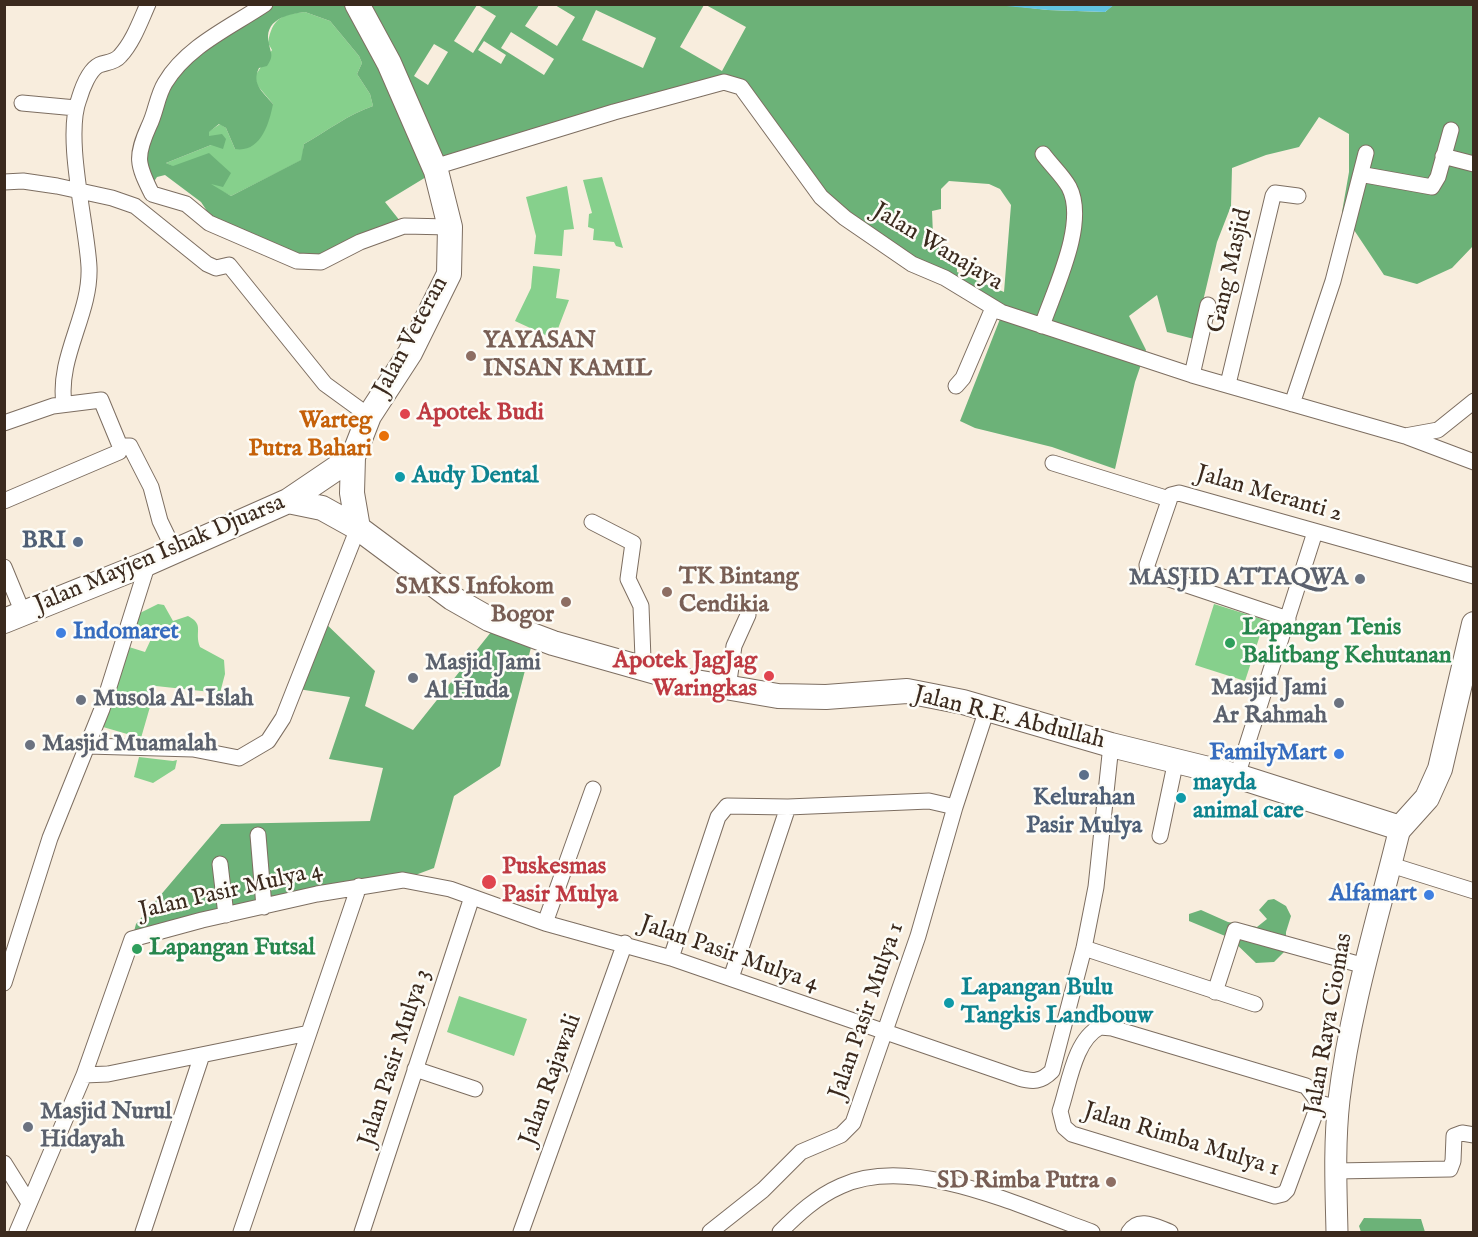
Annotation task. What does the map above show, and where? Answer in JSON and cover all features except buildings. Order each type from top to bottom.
[{"type":"main road","name":"Jalan Veteran","points":[[353,457],[369,416],[410,352],[449,274],[450,227],[436,171],[389,63],[357,4]]},
{"type":"main road","name":"Jalan Mayjen Ishak Djuarsa","points":[[14,617],[175,552],[288,501],[353,457]]},
{"type":"main road","points":[[353,457],[352,493],[358,528]]},
{"type":"main road","name":"Jalan R.E. Abdullah","points":[[288,501],[322,508],[358,528],[452,598],[489,619],[554,644],[633,666],[728,688],[778,696],[826,697],[907,691],[987,709],[1111,745],[1237,776],[1400,828]]},
{"type":"main road","points":[[1400,828],[1427,798],[1440,769],[1473,624]]},
{"type":"main road","name":"Jalan Raya Ciomas","points":[[1336,1233],[1335,1171],[1329,1106],[1400,828]]},
{"type":"street","points":[[64,404],[62,389],[66,365],[88,288],[89,267],[81,214],[76,108],[90,74],[96,67],[120,57],[130,43],[148,4]]},
{"type":"street","points":[[266,4],[193,51],[176,67],[163,85],[145,132],[138,166],[152,194],[186,204],[209,223],[297,261],[321,262],[362,241],[404,226],[450,227]]},
{"type":"street","name":"Jalan Wanajaya","points":[[436,171],[441,165],[614,112],[724,82],[735,83],[750,98],[821,196],[845,218],[912,264],[945,278],[993,308],[1192,375],[1405,436],[1473,462]]},
{"type":"street","points":[[22,103],[76,108]]},
{"type":"street","points":[[1365,175],[1432,187],[1438,177],[1451,130]]},
{"type":"street","points":[[1292,404],[1332,281],[1366,153]]},
{"type":"street","points":[[1042,326],[1071,243],[1076,211],[1070,188],[1043,154]]},
{"type":"street","points":[[1443,156],[1473,164]]},
{"type":"street","points":[[4,182],[23,181],[112,198],[135,206],[207,264],[216,268],[226,265],[232,267],[325,384],[369,416]]},
{"type":"street","name":"Gang Masjid","points":[[1228,384],[1273,196],[1275,193],[1298,196]]},
{"type":"street","points":[[1192,375],[1208,305]]},
{"type":"street","points":[[956,386],[963,378],[993,308]]},
{"type":"street","points":[[4,423],[64,404],[101,400],[120,446],[119,453],[4,501]]},
{"type":"street","points":[[1405,436],[1438,430],[1473,401]]},
{"type":"street","points":[[120,446],[130,446],[151,487],[160,521],[175,552]]},
{"type":"street","points":[[1053,463],[1169,499]]},
{"type":"street","name":"Jalan Meranti 2","points":[[1288,619],[1148,572],[1147,565],[1173,493],[1473,576]]},
{"type":"street","points":[[592,522],[633,543],[628,579],[641,606],[642,659],[633,666]]},
{"type":"street","points":[[88,746],[193,749],[232,758],[247,755],[267,741],[283,718],[358,528]]},
{"type":"street","points":[[1237,776],[1315,532]]},
{"type":"street","points":[[4,983],[50,838],[102,709],[148,563]]},
{"type":"street","points":[[4,567],[14,617]]},
{"type":"street","points":[[728,688],[734,646],[748,615]]},
{"type":"street","name":"Jalan Pasir Mulya 1","points":[[710,1233],[763,1190],[801,1152],[831,1140],[848,1129],[858,1114],[918,936],[955,807],[987,709]]},
{"type":"street","name":"Jalan Pasir Mulya 4","points":[[84,1075],[132,939],[226,915],[359,886],[403,879],[450,889],[545,923],[671,957],[1019,1078],[1032,1082],[1043,1080],[1052,1071],[1084,948],[1096,886],[1111,745]]},
{"type":"street","points":[[1160,836],[1176,760]]},
{"type":"street","points":[[545,923],[593,789]]},
{"type":"street","points":[[671,957],[720,812],[731,805],[788,807],[929,801],[955,807]]},
{"type":"street","points":[[731,978],[788,807]]},
{"type":"street","points":[[258,835],[264,907]]},
{"type":"street","points":[[220,864],[226,915]]},
{"type":"street","points":[[1391,865],[1473,891]]},
{"type":"street","points":[[241,1233],[359,886]]},
{"type":"street","name":"Jalan Pasir Mulya 3","points":[[362,1233],[472,897]]},
{"type":"street","points":[[1215,992],[1235,930],[1365,966]]},
{"type":"street","name":"Jalan Rajawali","points":[[521,1233],[625,943]]},
{"type":"street","points":[[1084,948],[1255,1004]]},
{"type":"street","name":"Jalan Rimba Mulya 1","points":[[1100,1027],[1112,1028],[1306,1086],[1329,1106],[1287,1190],[1280,1196],[1072,1134],[1061,1120],[1060,1111],[1081,1047],[1087,1037],[1100,1027]]},
{"type":"street","points":[[17,1233],[84,1075],[108,1074],[309,1033]]},
{"type":"street","points":[[144,1233],[202,1055]]},
{"type":"street","points":[[415,1069],[475,1089]]},
{"type":"street","points":[[1335,1171],[1447,1169],[1452,1167],[1454,1136],[1462,1133],[1473,1135]]},
{"type":"street","points":[[4,1163],[29,1203]]},
{"type":"street","points":[[780,1233],[800,1211],[840,1186],[861,1180],[899,1177],[933,1179],[970,1188],[1092,1233]]},
{"type":"street","points":[[1129,1233],[1135,1224],[1140,1223],[1170,1233]]},
{"type":"green space","points":[[357,4],[436,171],[385,202],[404,226],[321,262],[217,226],[201,202],[165,175],[157,177],[153,183],[144,165],[147,158],[143,153],[176,67],[265,5]],"holes":[[[305,12],[330,21],[359,56],[362,63],[357,74],[370,94],[373,106],[347,118],[304,144],[301,160],[231,196],[211,184],[223,187],[231,173],[209,153],[173,166],[166,163],[211,145],[223,149],[226,139],[222,134],[209,136],[209,132],[219,124],[226,128],[235,149],[251,147],[257,142],[266,129],[273,104],[259,88],[256,79],[259,68],[267,66],[271,57],[268,36],[273,24],[291,14]]]},
{"type":"green space","points":[[996,4],[1048,10],[1105,12],[1114,4],[1473,5],[1473,246],[1452,268],[1417,284],[1384,275],[1342,212],[1349,172],[1349,134],[1319,117],[1299,147],[1266,155],[1232,168],[1231,206],[1217,242],[1194,339],[1167,332],[1157,295],[1129,316],[1146,350],[1135,382],[1115,469],[1052,447],[975,428],[960,421],[1000,319],[912,264],[821,197],[735,83],[441,165],[372,5],[477,5],[454,41],[473,53],[496,16],[478,5],[539,5],[525,26],[557,46],[575,17],[555,5],[704,5],[680,47],[722,71],[746,27],[706,5]],"holes":[[[596,10],[656,38],[643,68],[582,40]],[[511,32],[554,59],[544,75],[501,48]],[[484,41],[506,55],[501,64],[478,50]],[[434,44],[448,52],[428,85],[414,76]],[[949,181],[989,184],[1000,189],[1011,205],[1004,292],[957,272],[957,260],[940,260],[940,235],[933,235],[932,211],[941,209],[941,189]]]},
{"type":"green space","points":[[305,12],[330,21],[359,56],[362,63],[357,74],[370,94],[373,106],[347,118],[304,144],[302,160],[231,196],[166,163],[211,145],[208,132],[220,124],[226,128],[235,149],[273,104],[257,85],[255,76],[272,50],[268,43],[272,28],[284,16]]},
{"type":"green space","points":[[602,177],[623,248],[616,246],[614,242],[593,240],[594,229],[588,227],[589,214],[592,213],[583,180]]},
{"type":"green space","points":[[567,186],[574,229],[564,230],[562,256],[534,254],[536,236],[526,197]]},
{"type":"green space","points":[[533,266],[560,269],[556,298],[569,300],[554,339],[515,321],[531,288]]},
{"type":"green space","points":[[158,604],[164,605],[173,621],[188,616],[196,622],[200,647],[224,660],[225,674],[220,693],[156,686],[141,738],[103,727],[129,647],[145,652],[153,635],[136,627],[138,614]]},
{"type":"green space","name":"Lapangan Tenis Balitbang Kehutanan","points":[[1214,604],[1265,620],[1245,681],[1195,665]]},
{"type":"green space","points":[[321,619],[375,671],[365,706],[413,730],[499,622],[534,636],[500,766],[454,796],[434,868],[402,880],[132,939],[136,924],[221,824],[370,821],[383,768],[329,759],[350,697],[298,689]]},
{"type":"green space","points":[[139,757],[177,760],[175,769],[153,783],[134,777]]},
{"type":"green space","points":[[1274,899],[1286,906],[1291,916],[1286,932],[1286,950],[1274,962],[1256,963],[1230,938],[1189,921],[1189,914],[1201,910],[1228,922],[1257,927],[1267,919],[1259,910],[1268,900]]},
{"type":"green space","points":[[459,996],[527,1019],[514,1056],[447,1032]]},
{"type":"green space","points":[[1364,1218],[1421,1219],[1425,1232],[1361,1232],[1359,1226]]},
{"type":"water","points":[[996,5],[1114,5],[1105,12]]},
{"type":"place","name":"YAYASAN INSAN KAMIL","points":[[471,356]]},
{"type":"place","name":"Apotek Budi","points":[[405,414]]},
{"type":"place","name":"Warteg Putra Bahari","points":[[384,436]]},
{"type":"place","name":"Audy Dental","points":[[400,477]]},
{"type":"place","name":"BRI","points":[[78,542]]},
{"type":"place","name":"MASJID ATTAQWA","points":[[1360,579]]},
{"type":"place","name":"TK Bintang Cendikia","points":[[667,592]]},
{"type":"place","name":"SMKS Infokom Bogor","points":[[566,602]]},
{"type":"place","name":"Indomaret","points":[[61,633]]},
{"type":"place","name":"Lapangan Tenis Balitbang Kehutanan","points":[[1230,643]]},
{"type":"place","name":"Apotek JagJag Waringkas","points":[[769,676]]},
{"type":"place","name":"Masjid Jami Al Huda","points":[[413,678]]},
{"type":"place","name":"Musola Al-Islah","points":[[81,700]]},
{"type":"place","name":"Masjid Jami Ar Rahmah","points":[[1339,703]]},
{"type":"place","name":"Masjid Muamalah","points":[[30,745]]},
{"type":"place","name":"FamilyMart","points":[[1339,754]]},
{"type":"place","name":"Kelurahan Pasir Mulya","points":[[1084,775]]},
{"type":"place","name":"mayda animal care","points":[[1181,798]]},
{"type":"place","name":"Puskesmas Pasir Mulya","points":[[489,882]]},
{"type":"place","name":"Alfamart","points":[[1429,895]]},
{"type":"place","name":"Lapangan Futsal","points":[[137,949]]},
{"type":"place","name":"Lapangan Bulu Tangkis Landbouw","points":[[949,1003]]},
{"type":"place","name":"Masjid Nurul Hidayah","points":[[28,1127]]},
{"type":"place","name":"SD Rimba Putra","points":[[1111,1182]]}]
